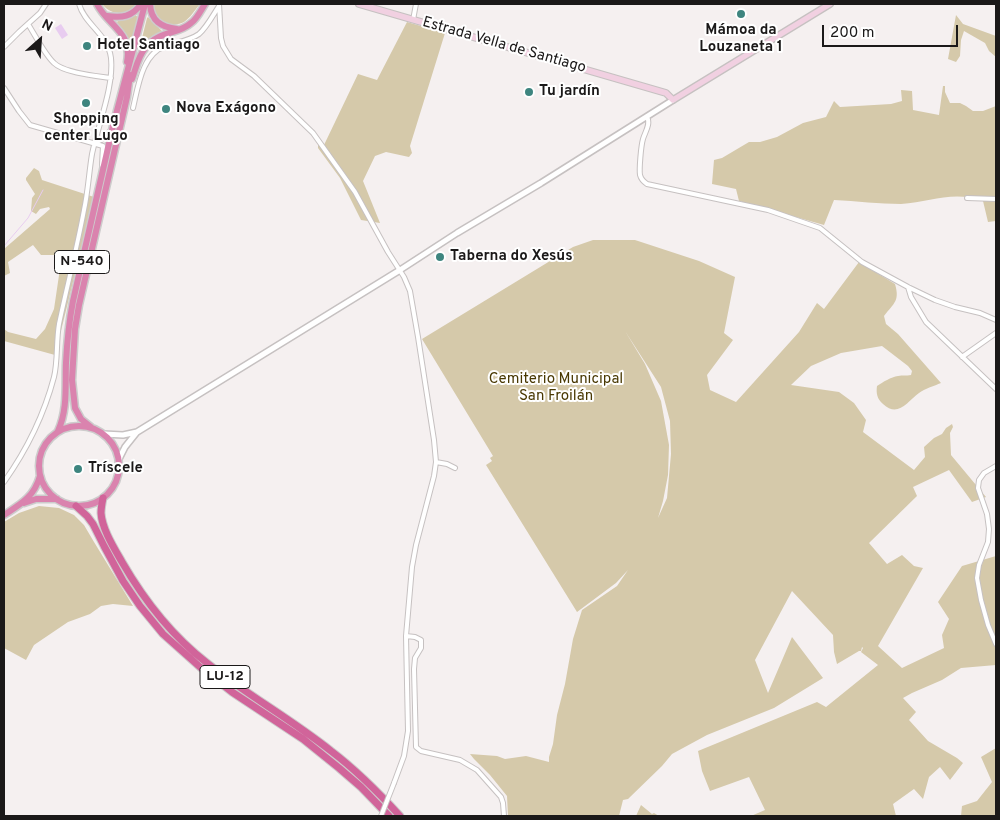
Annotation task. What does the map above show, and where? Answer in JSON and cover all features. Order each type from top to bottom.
[{"type":"highway","points":[[97,4],[120,31],[128,48],[124,96]]},
{"type":"highway","points":[[106,15],[119,18],[130,15],[141,4]]},
{"type":"highway","name":"N-540","points":[[91,428],[81,419],[75,408],[72,380],[75,329],[145,4]]},
{"type":"highway","points":[[150,4],[153,18],[160,25],[180,30]]},
{"type":"highway","points":[[124,96],[139,57],[147,46],[156,38],[191,24],[204,4]]},
{"type":"highway","name":"N-540","points":[[4,515],[23,503],[32,493],[38,483],[40,474],[39,462],[42,450],[63,422],[71,310],[113,126],[124,96]]},
{"type":"highway","name":"N-540","points":[[58,431],[68,427],[80,426],[91,428],[104,434]]},
{"type":"highway","points":[[76,506],[85,506],[103,498],[116,481],[119,459],[114,445],[104,434]]},
{"type":"highway","points":[[40,474],[46,488],[57,499]]},
{"type":"highway","name":"LU-12","points":[[103,498],[101,513],[113,547],[135,584],[154,610],[183,642],[238,686],[312,736],[346,763],[400,816]]},
{"type":"highway","name":"N-540","points":[[23,503],[57,499],[66,504],[76,506]]},
{"type":"highway","name":"LU-12","points":[[76,506],[90,520],[123,581],[163,634],[232,692],[302,739],[339,768],[361,787],[389,816]]},
{"type":"main road","name":"Estrada Vella de Santiago","points":[[359,4],[666,93],[674,100]]},
{"type":"main road","points":[[674,100],[826,5]]},
{"type":"street","points":[[4,47],[40,13],[46,4]]},
{"type":"street","points":[[4,482],[34,432],[55,376],[59,327],[84,209],[90,165],[111,78],[111,58],[108,47],[100,33],[82,12],[79,4]]},
{"type":"street","points":[[413,20],[416,4]]},
{"type":"street","points":[[133,108],[139,80],[146,61],[160,48],[198,35],[219,5]]},
{"type":"street","points":[[219,5],[221,38],[223,46],[231,59],[254,76],[313,133],[355,192],[404,277],[410,291],[417,327],[436,462],[412,567],[406,636],[408,731],[404,756],[381,816]]},
{"type":"street","points":[[28,24],[54,64],[63,69],[111,78]]},
{"type":"street","points":[[4,88],[18,111],[30,125],[103,146],[102,172]]},
{"type":"street","points":[[104,434],[123,435],[137,432],[674,100]]},
{"type":"street","points":[[647,117],[649,124],[642,142],[639,174],[641,179],[647,184],[768,210],[820,228],[862,262],[908,287],[934,300],[996,320]]},
{"type":"street","points":[[95,143],[105,138],[113,126]]},
{"type":"street","points":[[967,198],[996,199]]},
{"type":"street","points":[[908,287],[911,297],[926,322],[996,389]]},
{"type":"street","points":[[962,357],[996,333]]},
{"type":"street","points":[[119,459],[125,447],[137,432]]},
{"type":"street","points":[[436,462],[455,468]]},
{"type":"street","points":[[996,466],[984,473],[979,480],[978,488],[988,514],[989,529],[988,542],[979,565],[977,578],[988,625],[996,644]]},
{"type":"street","points":[[406,636],[420,640],[421,648],[415,658],[414,669],[416,747],[420,751],[460,760],[477,770],[500,797],[503,803],[504,816]]},
{"type":"green space","points":[[102,4],[137,4],[128,11],[119,13],[110,11]]},
{"type":"green space","points":[[152,4],[200,4],[184,22],[172,24],[161,21],[155,15]]},
{"type":"green space","points":[[135,15],[138,17],[132,42],[129,43],[117,23],[118,20]]},
{"type":"green space","points":[[956,15],[963,24],[996,36],[996,57],[989,51],[985,43],[964,31],[961,40],[960,56],[956,62],[948,59]]},
{"type":"green space","points":[[147,18],[163,32],[150,38],[139,50]]},
{"type":"green space","points":[[407,22],[445,33],[410,146],[412,153],[409,157],[386,152],[375,156],[363,181],[380,223],[361,220],[340,178],[318,148],[318,141],[324,145],[358,74],[377,80]]},
{"type":"green space","points":[[943,86],[945,86],[945,92],[950,103],[960,103],[973,111],[983,111],[996,106],[996,221],[988,222],[983,201],[972,198],[952,197],[901,204],[834,200],[824,225],[739,201],[736,189],[712,184],[714,160],[722,158],[749,142],[760,142],[777,137],[803,123],[826,117],[834,101],[840,107],[891,104],[902,101],[901,90],[912,91],[913,110],[939,115]]},
{"type":"green space","points":[[34,168],[39,171],[42,180],[94,197],[55,355],[4,341],[4,329],[8,332],[36,339],[45,329],[54,309],[62,255],[41,255],[33,245],[8,262],[10,273],[4,276],[4,249],[50,209],[49,207],[40,209],[36,214],[31,211],[32,198],[35,194],[26,178]]},
{"type":"green space","name":"Cemiterio Municipal San Froilán","points":[[593,240],[635,240],[699,261],[735,277],[724,333],[733,340],[707,375],[710,390],[736,402],[799,332],[817,303],[824,309],[859,262],[895,284],[897,294],[893,305],[884,316],[886,324],[898,334],[941,383],[922,391],[898,409],[888,408],[878,398],[877,386],[893,377],[911,375],[912,371],[882,346],[841,353],[811,366],[791,385],[839,392],[854,403],[866,420],[863,432],[914,470],[925,457],[924,447],[952,424],[953,427],[950,433],[951,455],[986,497],[972,502],[949,470],[913,487],[917,496],[869,543],[887,564],[902,555],[914,566],[923,568],[878,646],[902,668],[944,648],[942,635],[949,619],[938,602],[962,566],[996,556],[996,665],[961,668],[942,680],[903,698],[916,712],[909,720],[928,741],[963,763],[950,780],[940,767],[929,777],[923,799],[914,789],[893,804],[896,816],[751,816],[765,810],[749,777],[710,791],[702,771],[698,751],[817,702],[826,707],[878,665],[861,652],[862,647],[861,651],[837,664],[833,635],[792,591],[755,660],[768,693],[792,637],[823,678],[774,708],[707,735],[672,754],[628,799],[623,800],[619,816],[508,816],[507,796],[470,754],[497,756],[505,759],[526,756],[549,762],[573,639],[582,610],[617,586],[628,570],[616,583],[577,612],[486,465],[492,461],[490,458],[493,456],[422,339],[573,247]],"holes":[[[625,331],[661,387],[670,421],[671,454],[667,498],[658,518],[668,475],[669,445],[661,401],[645,364]]]},
{"type":"green space","points":[[39,506],[59,508],[74,515],[84,525],[133,606],[113,604],[101,606],[90,614],[68,622],[34,645],[26,660],[4,648],[4,522],[19,513]]},
{"type":"green space","points":[[996,748],[996,816],[961,816],[962,806],[977,801],[992,782],[981,757]]},
{"type":"green space","points":[[641,805],[652,814],[654,813],[659,816],[636,816]]},
{"type":"shaded area","points":[[61,24],[68,35],[62,39],[55,28]]},
{"type":"waterway","points":[[4,246],[28,218],[43,190]]},
{"type":"place","name":"Mámoa da Louzaneta 1","points":[[741,14]]},
{"type":"place","name":"Hotel Santiago","points":[[87,46]]},
{"type":"place","name":"Tu jardín","points":[[529,92]]},
{"type":"place","name":"Shopping center Lugo","points":[[86,103]]},
{"type":"place","name":"Nova Exágono","points":[[166,109]]},
{"type":"place","name":"Taberna do Xesús","points":[[440,257]]},
{"type":"place","name":"Tríscele","points":[[78,469]]}]
